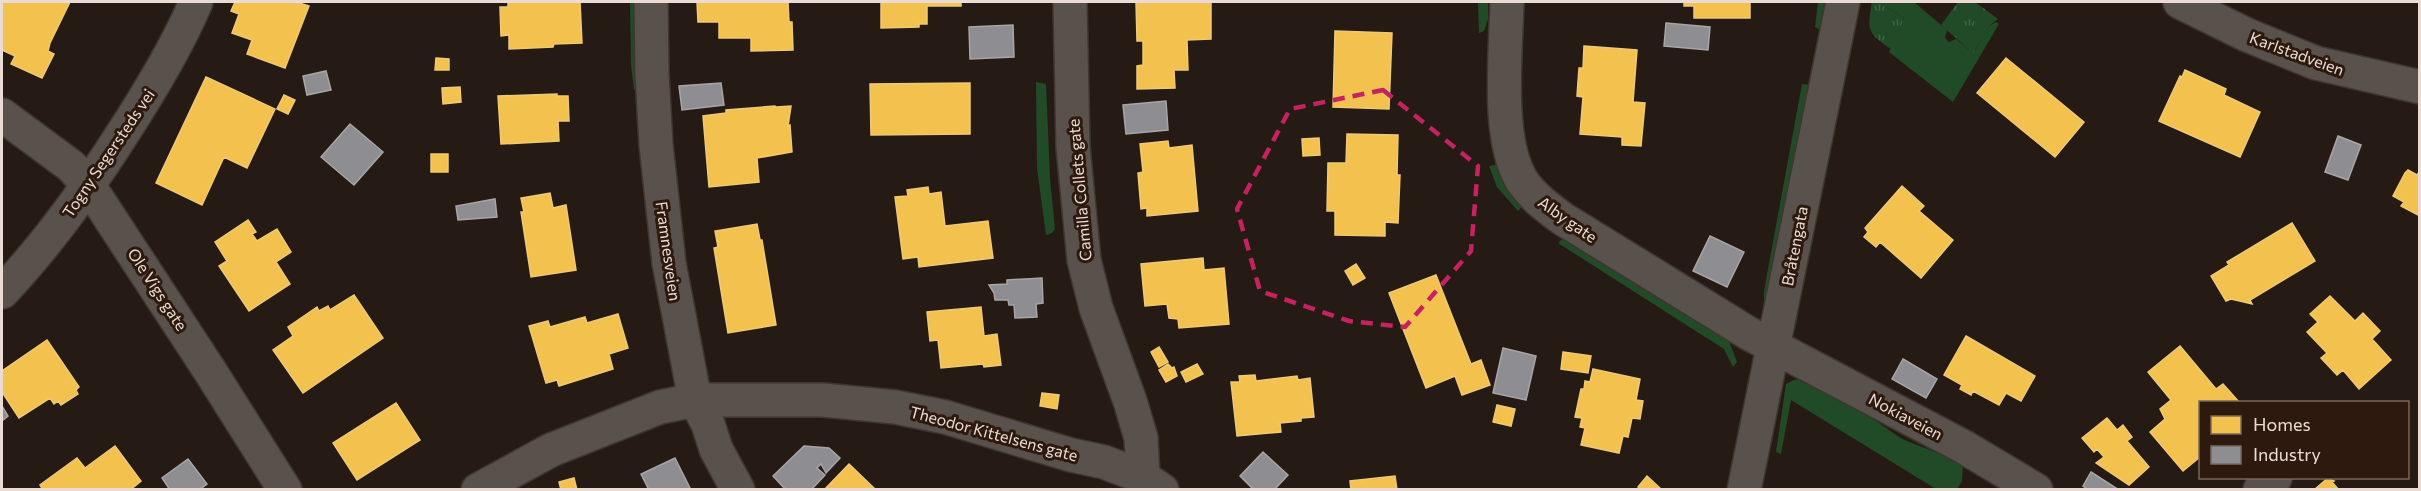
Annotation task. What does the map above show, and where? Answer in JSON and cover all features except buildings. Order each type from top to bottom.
[{"type":"street","name":"Togny Segersteds vei","points":[[2,292],[68,216],[89,186],[156,81],[196,2]]},
{"type":"street","name":"Framnesveien","points":[[651,2],[656,145],[668,252],[695,400],[708,424],[716,449],[738,489]]},
{"type":"street","name":"Camilla Collets gate","points":[[1070,2],[1073,147],[1084,260],[1096,308],[1130,401],[1153,483]]},
{"type":"street","name":"Alby gate","points":[[1507,2],[1505,100],[1510,150],[1522,180],[1537,199],[1563,219],[1748,333],[1774,346]]},
{"type":"street","name":"Bråtengata","points":[[1744,489],[1843,2]]},
{"type":"street","name":"Karlstadveien","points":[[2180,2],[2247,35],[2316,63],[2420,87]]},
{"type":"street","name":"Ole Vigs gate","points":[[2,115],[71,166],[89,186],[285,489]]},
{"type":"street","name":"Nokiaveien","points":[[1774,346],[1964,447],[2036,489]]},
{"type":"street","name":"Theodor Kittelsens gate","points":[[478,489],[551,450],[660,407],[695,400],[823,400],[895,407],[945,417],[1071,455],[1104,462],[1153,483]]},
{"type":"street","points":[[2260,489],[2272,479]]},
{"type":"highlighted area","points":[[1383,90],[1478,166],[1471,251],[1405,327],[1349,321],[1260,291],[1237,209],[1290,109]]},
{"type":"green space","points":[[630,2],[636,2],[638,87],[634,90],[631,65]]},
{"type":"green space","points":[[1478,2],[1488,2],[1488,19],[1484,31],[1479,33]]},
{"type":"green space","points":[[1818,2],[1826,2],[1821,30],[1815,27]]},
{"type":"green space","points":[[1872,2],[1878,2],[1904,18],[1891,49],[1877,39],[1871,30],[1869,19]]},
{"type":"green space","points":[[1878,2],[1914,2],[1947,30],[1945,38],[1949,42],[1956,39],[1973,53],[1989,26],[1996,22],[1999,24],[1953,102],[1889,52],[1904,18]]},
{"type":"green space","points":[[1958,2],[1975,2],[1998,19],[1989,26],[1973,53],[1941,25]]},
{"type":"green space","points":[[1036,82],[1046,84],[1050,179],[1055,229],[1046,235],[1037,168]]},
{"type":"green space","points":[[1802,84],[1810,85],[1769,296],[1764,302],[1764,291]]},
{"type":"green space","points":[[1499,164],[1525,203],[1518,211],[1497,187],[1489,166]]},
{"type":"green space","points":[[1565,236],[1729,341],[1737,362],[1733,367],[1724,349],[1558,243]]},
{"type":"green space","points":[[1804,379],[1824,385],[1902,439],[1963,463],[1962,481],[1957,489],[1936,489],[1791,400],[1781,454],[1776,452],[1786,384]]}]
